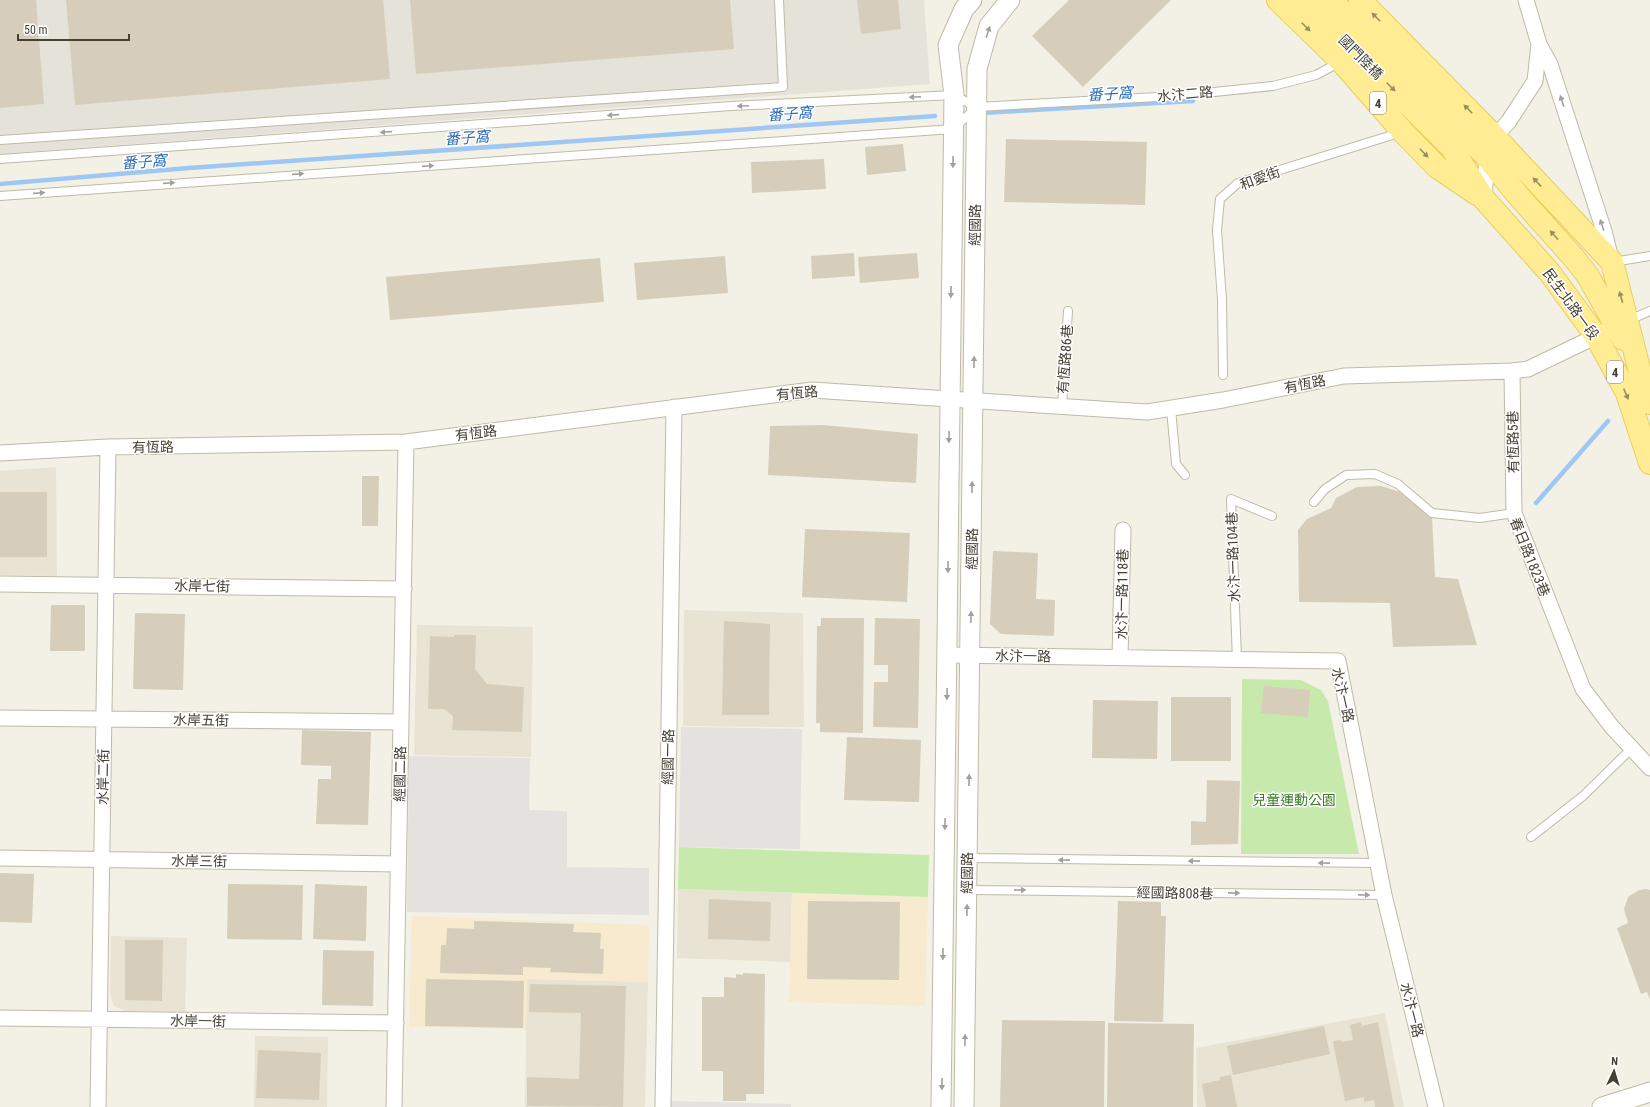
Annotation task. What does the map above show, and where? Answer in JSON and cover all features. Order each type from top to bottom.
[{"type":"main road","name":"4","points":[[1278,0],[1341,61],[1403,132],[1437,167],[1484,199]]},
{"type":"main road","name":"國門陸橋","points":[[1304,0],[1457,140]]},
{"type":"main road","name":"國門陸橋","points":[[1331,0],[1457,140]]},
{"type":"main road","name":"4","points":[[1360,0],[1495,137],[1612,262],[1622,324],[1650,404]]},
{"type":"main road","name":"4","points":[[1457,140],[1484,199]]},
{"type":"main road","name":"民生北路一段","points":[[1457,140],[1487,157],[1588,276]]},
{"type":"main road","name":"民生北路一段","points":[[1484,199],[1550,273],[1596,336],[1627,393],[1650,463]]},
{"type":"main road","points":[[1562,290],[1612,262]]},
{"type":"main road","name":"4","points":[[1588,276],[1622,324]]},
{"type":"street","name":"經國路","points":[[941,1107],[954,95],[948,45],[964,9],[972,0]]},
{"type":"street","name":"經國路","points":[[964,1107],[977,69],[989,26],[1010,0]]},
{"type":"street","points":[[1526,0],[1540,44],[1550,64],[1604,231],[1612,262]]},
{"type":"street","points":[[1484,199],[1487,157],[1495,137],[1509,121],[1535,81],[1540,44]]},
{"type":"street","name":"有恆路","points":[[0,453],[108,447],[406,442],[812,390],[1147,412],[1171,409],[1344,376],[1512,371],[1528,369],[1622,324]]},
{"type":"street","name":"有恆路5巷","points":[[1512,371],[1514,513]]},
{"type":"street","name":"經國一路","points":[[663,1107],[674,407]]},
{"type":"street","name":"經國二路","points":[[394,1107],[406,442]]},
{"type":"street","name":"水岸二街","points":[[98,1107],[108,447]]},
{"type":"street","name":"春日路1823巷","points":[[1514,513],[1582,690],[1612,727],[1650,768]]},
{"type":"street","name":"水汴一路118巷","points":[[1120,658],[1123,530]]},
{"type":"street","name":"水岸七街","points":[[0,584],[404,588]]},
{"type":"street","name":"水汴一路","points":[[948,655],[1338,661],[1384,896],[1436,1107]]},
{"type":"street","name":"水岸五街","points":[[0,718],[401,722]]},
{"type":"street","name":"水岸三街","points":[[0,858],[398,864]]},
{"type":"street","name":"水岸一街","points":[[0,1018],[396,1023]]},
{"type":"street","points":[[1602,1107],[1650,1092]]},
{"type":"lane","points":[[0,140],[783,87],[779,0]]},
{"type":"lane","name":"水汴二路","points":[[977,107],[1175,96],[1273,86],[1316,75],[1341,61]]},
{"type":"lane","points":[[0,159],[731,106],[954,95],[977,107],[953,129],[0,196]]},
{"type":"lane","name":"和愛街","points":[[1223,375],[1222,300],[1217,230],[1220,199],[1238,183],[1403,132]]},
{"type":"lane","points":[[1612,262],[1650,256]]},
{"type":"lane","points":[[1622,324],[1650,310]]},
{"type":"lane","name":"有恆路86巷","points":[[1062,406],[1068,311]]},
{"type":"lane","points":[[1171,409],[1176,464],[1185,475]]},
{"type":"lane","name":"春日路1823巷","points":[[1314,502],[1325,489],[1346,475],[1375,474],[1398,484],[1432,513],[1480,518],[1514,513]]},
{"type":"lane","name":"水汴一路104巷","points":[[1237,660],[1231,499],[1272,516]]},
{"type":"lane","points":[[1531,837],[1583,796],[1632,748]]},
{"type":"lane","points":[[967,858],[1377,863]]},
{"type":"lane","name":"經國路808巷","points":[[967,890],[1384,896]]},
{"type":"shaded area","points":[[0,0],[924,0],[930,84],[0,154]]},
{"type":"shaded area","points":[[56,467],[57,576],[0,575],[0,471]]},
{"type":"shaded area","points":[[684,610],[803,613],[804,727],[683,726]]},
{"type":"shaded area","points":[[417,625],[533,627],[531,757],[414,755]]},
{"type":"shaded area","points":[[681,727],[802,729],[800,849],[679,847]]},
{"type":"shaded area","points":[[409,756],[530,758],[529,810],[567,811],[567,867],[649,868],[649,915],[407,912]]},
{"type":"shaded area","points":[[678,889],[792,893],[790,962],[677,958]]},
{"type":"shaded area","points":[[792,893],[928,897],[925,1006],[789,1002]]},
{"type":"shaded area","points":[[412,916],[649,925],[648,982],[527,979],[526,1029],[409,1027]]},
{"type":"shaded area","points":[[111,936],[187,938],[185,1012],[125,1011],[114,1006],[110,994]]},
{"type":"shaded area","points":[[527,979],[648,982],[645,1107],[525,1107]]},
{"type":"shaded area","points":[[1385,1013],[1404,1107],[1197,1107],[1196,1048]]},
{"type":"shaded area","points":[[255,1036],[328,1037],[327,1107],[254,1107]]},
{"type":"shaded area","points":[[670,1101],[791,1104],[791,1107],[670,1107]]},
{"type":"green space","name":"兒童運動公園","points":[[1242,679],[1301,680],[1321,690],[1328,701],[1359,854],[1241,854]]},
{"type":"green space","points":[[679,847],[929,855],[928,897],[678,889]]},
{"type":"building","points":[[0,0],[36,0],[44,104],[0,108]]},
{"type":"building","points":[[66,0],[383,0],[390,79],[75,105]]},
{"type":"building","points":[[410,0],[730,0],[734,49],[416,74]]},
{"type":"building","points":[[857,0],[898,0],[901,29],[861,34]]},
{"type":"building","points":[[1069,0],[1171,0],[1083,87],[1032,36]]},
{"type":"building","points":[[1006,139],[1147,142],[1145,205],[1004,202]]},
{"type":"building","points":[[903,144],[906,171],[867,175],[865,147]]},
{"type":"building","points":[[824,159],[826,189],[752,193],[751,162]]},
{"type":"building","points":[[854,253],[855,276],[812,279],[811,256]]},
{"type":"building","points":[[917,253],[919,278],[860,283],[858,257]]},
{"type":"building","points":[[725,256],[728,293],[637,300],[634,263]]},
{"type":"building","points":[[600,258],[604,302],[390,320],[386,277]]},
{"type":"building","points":[[823,425],[918,434],[916,483],[768,475],[770,426]]},
{"type":"building","points":[[362,476],[379,476],[378,526],[362,526]]},
{"type":"building","points":[[1381,486],[1400,492],[1432,516],[1435,577],[1458,579],[1477,645],[1393,647],[1390,603],[1299,602],[1298,530],[1307,519],[1331,508],[1336,498],[1357,487]]},
{"type":"building","points":[[0,492],[47,492],[47,557],[0,557]]},
{"type":"building","points":[[805,529],[910,533],[907,602],[802,597]]},
{"type":"building","points":[[993,551],[1038,553],[1036,599],[1055,600],[1054,636],[1001,634],[990,624]]},
{"type":"building","points":[[51,605],[85,605],[85,651],[50,651]]},
{"type":"building","points":[[135,613],[185,614],[183,690],[133,689]]},
{"type":"building","points":[[821,618],[864,618],[863,733],[820,732],[820,723],[816,723],[817,626],[821,626]]},
{"type":"building","points":[[875,618],[920,619],[918,728],[873,727],[874,682],[888,682],[888,665],[874,665]]},
{"type":"building","points":[[724,621],[770,624],[769,715],[722,715]]},
{"type":"building","points":[[454,635],[476,635],[475,669],[487,684],[524,687],[522,732],[452,730],[453,716],[444,709],[428,709],[430,636],[454,637]]},
{"type":"building","points":[[1264,686],[1310,690],[1308,717],[1261,713]]},
{"type":"building","points":[[1171,697],[1231,697],[1231,761],[1171,761]]},
{"type":"building","points":[[1093,700],[1158,701],[1157,759],[1092,758]]},
{"type":"building","points":[[302,730],[371,732],[368,825],[316,824],[318,779],[331,779],[331,766],[301,765]]},
{"type":"building","points":[[847,737],[921,740],[919,802],[844,800]]},
{"type":"building","points":[[1207,780],[1240,781],[1238,844],[1191,845],[1191,821],[1206,822]]},
{"type":"building","points":[[0,873],[34,874],[32,923],[0,922]]},
{"type":"building","points":[[228,884],[303,885],[302,940],[227,939]]},
{"type":"building","points":[[315,884],[367,886],[366,941],[313,939]]},
{"type":"building","points":[[1639,890],[1650,890],[1650,1000],[1647,992],[1641,994],[1617,928],[1628,923],[1624,909],[1628,897]]},
{"type":"building","points":[[709,899],[771,902],[770,941],[708,939]]},
{"type":"building","points":[[808,901],[900,902],[899,980],[807,979]]},
{"type":"building","points":[[1118,901],[1161,902],[1161,916],[1166,916],[1163,1022],[1114,1021]]},
{"type":"building","points":[[474,921],[574,924],[573,932],[601,933],[600,949],[604,949],[603,974],[550,972],[551,968],[523,967],[523,975],[440,973],[441,945],[446,945],[447,928],[474,929]]},
{"type":"building","points":[[125,940],[163,940],[162,1001],[125,1000]]},
{"type":"building","points":[[323,950],[374,951],[373,1006],[322,1005]]},
{"type":"building","points":[[743,973],[765,974],[764,1094],[746,1094],[746,1101],[723,1101],[723,1071],[702,1071],[702,997],[724,997],[724,977],[736,978],[736,974],[743,975]]},
{"type":"building","points":[[426,979],[524,981],[523,1028],[425,1026]]},
{"type":"building","points":[[530,984],[626,986],[623,1107],[527,1106],[527,1077],[579,1079],[581,1013],[529,1012]]},
{"type":"building","points":[[1002,1020],[1105,1021],[1104,1107],[1000,1107]]},
{"type":"building","points":[[1361,1022],[1362,1026],[1378,1022],[1394,1107],[1375,1107],[1374,1100],[1364,1102],[1364,1097],[1345,1101],[1333,1043],[1334,1041],[1341,1040],[1342,1042],[1353,1040],[1350,1025]]},
{"type":"building","points":[[1108,1023],[1194,1024],[1193,1107],[1107,1107]]},
{"type":"building","points":[[1324,1026],[1330,1054],[1233,1075],[1227,1046]]},
{"type":"building","points":[[258,1050],[321,1053],[319,1100],[256,1098]]},
{"type":"building","points":[[1231,1075],[1237,1107],[1206,1107],[1202,1084],[1220,1080],[1220,1077]]},
{"type":"waterway","name":"番子窩","points":[[981,113],[1193,101]]},
{"type":"waterway","name":"番子窩","points":[[0,184],[189,168],[935,116]]},
{"type":"waterway","points":[[1536,503],[1608,421]]}]
